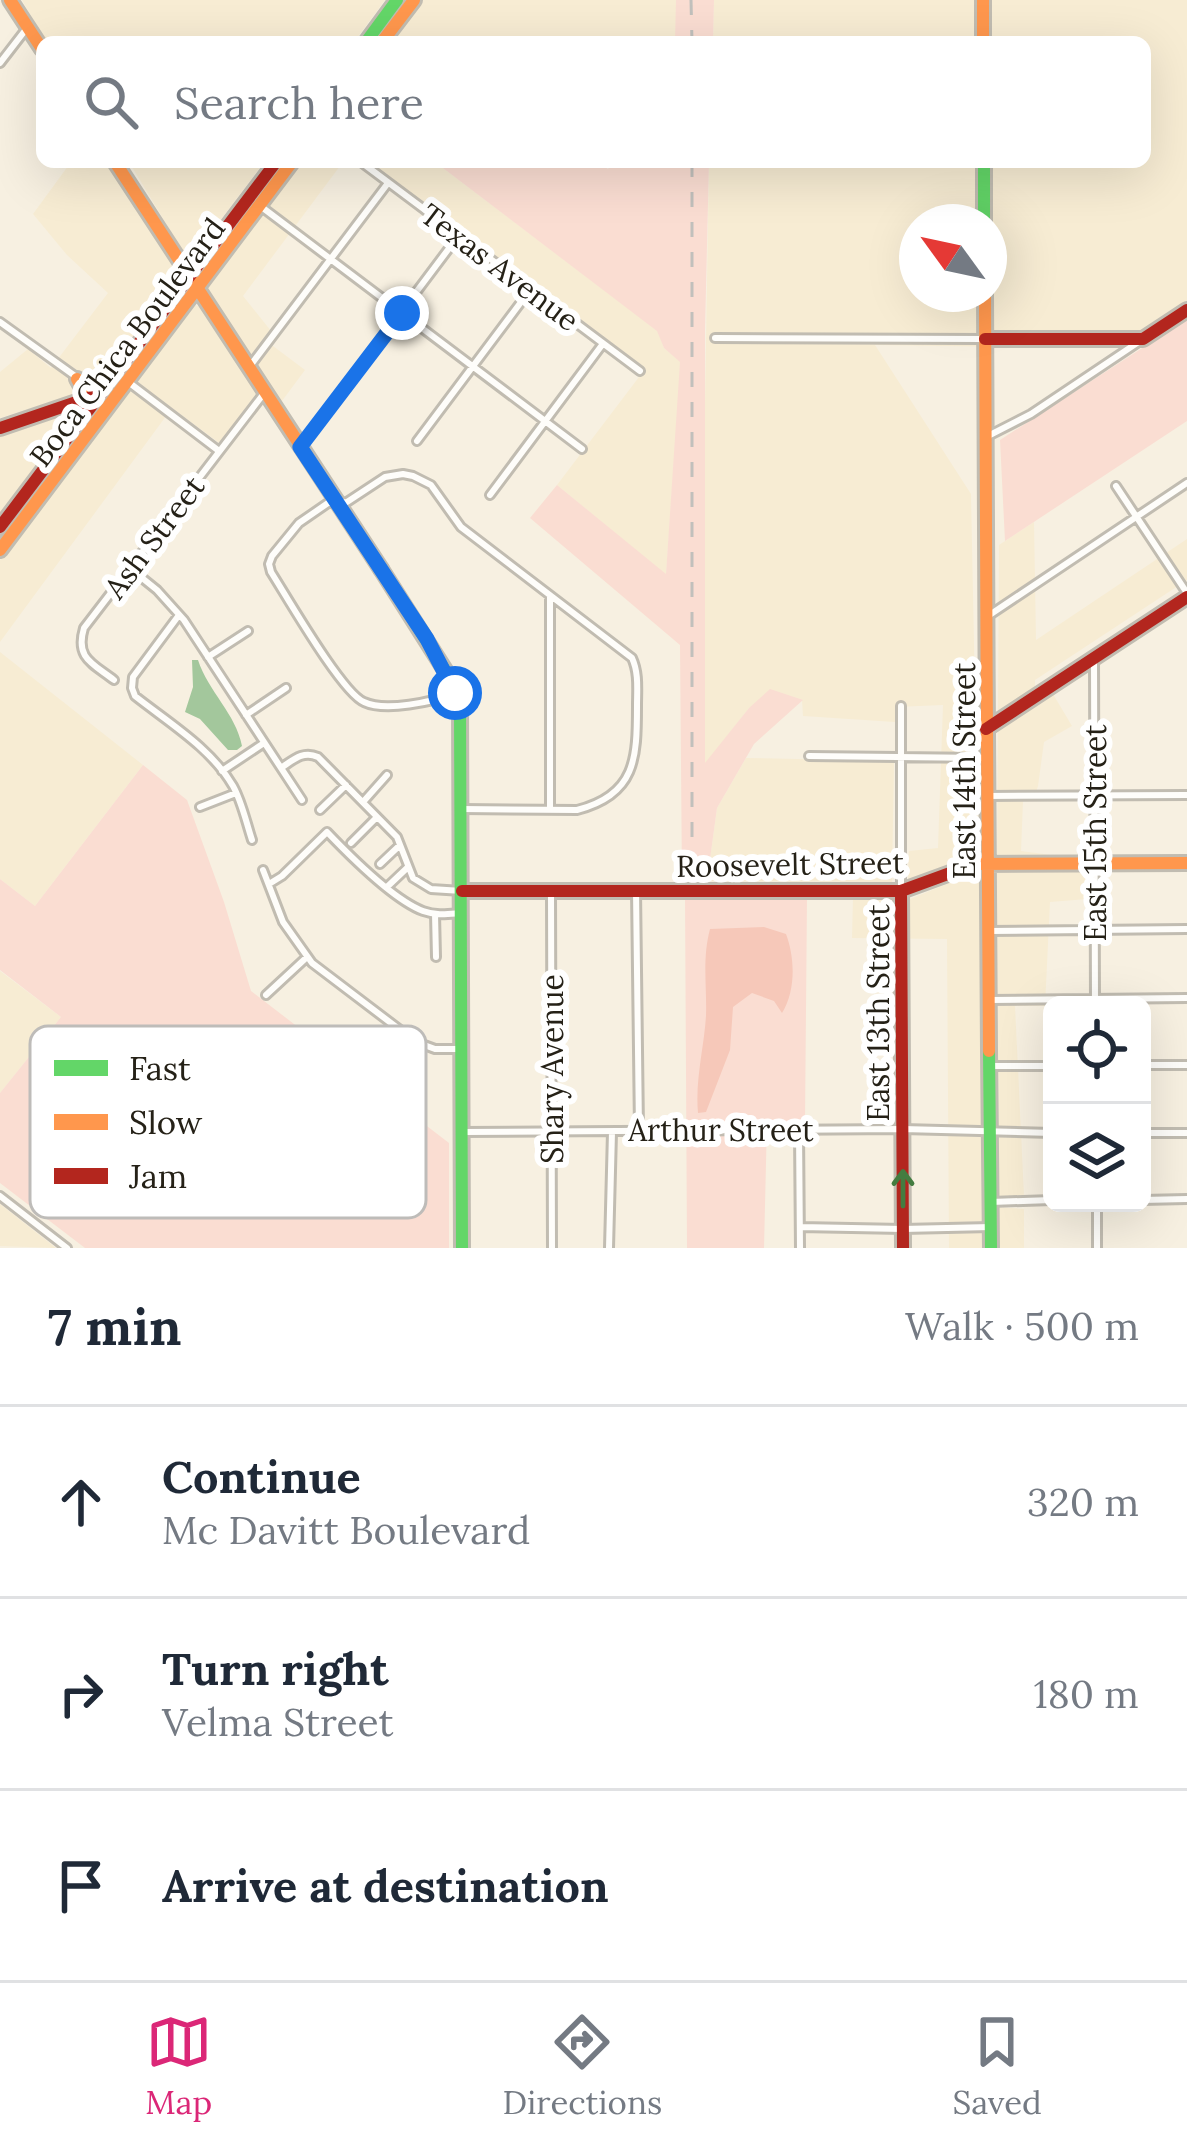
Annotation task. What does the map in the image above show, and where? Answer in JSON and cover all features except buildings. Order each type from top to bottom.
[{"type":"street","points":[[10,0],[36,39]]},
{"type":"street","points":[[370,36],[397,0]]},
{"type":"street","points":[[387,36],[414,0]]},
{"type":"street","points":[[983,0],[983,36]]},
{"type":"street","points":[[0,64],[28,26]]},
{"type":"street","points":[[119,168],[427,639],[455,693],[461,721],[462,1248]]},
{"type":"street","name":"Boca Chica Boulevard","points":[[0,550],[127,381],[272,168]]},
{"type":"street","name":"Boca Chica Boulevard","points":[[0,527],[83,406],[100,394],[288,168]]},
{"type":"street","name":"Texas Avenue","points":[[369,168],[640,371]]},
{"type":"street","points":[[984,168],[984,204]]},
{"type":"street","points":[[250,366],[388,182]]},
{"type":"street","points":[[259,206],[582,448]]},
{"type":"street","points":[[300,447],[459,235]]},
{"type":"street","points":[[417,441],[530,290]]},
{"type":"street","points":[[986,436],[1009,428],[1187,310]]},
{"type":"street","name":"East 14th Street","points":[[985,312],[991,1248]]},
{"type":"street","points":[[0,322],[100,394]]},
{"type":"street","points":[[715,338],[1143,339]]},
{"type":"street","points":[[490,496],[602,344]]},
{"type":"street","points":[[0,428],[83,406],[77,380]]},
{"type":"street","points":[[127,381],[219,451]]},
{"type":"street","name":"Ash Street","points":[[114,680],[84,657],[79,644],[84,628],[266,392]]},
{"type":"street","points":[[455,693],[400,705],[369,705],[349,692],[271,572],[272,556],[295,526],[328,503],[347,502],[385,477],[413,476],[431,485],[461,527],[632,658],[636,665],[637,748],[632,770],[607,798],[577,810],[462,809]]},
{"type":"street","points":[[988,616],[1187,483]]},
{"type":"street","points":[[985,730],[1187,595],[1116,486]]},
{"type":"street","points":[[131,569],[179,615],[302,800]]},
{"type":"street","points":[[550,595],[550,809]]},
{"type":"street","points":[[179,615],[133,677],[132,688],[135,696],[209,755],[222,771],[236,793],[252,839]]},
{"type":"street","points":[[208,657],[248,631]]},
{"type":"street","name":"East 15th Street","points":[[1094,660],[1095,996]]},
{"type":"street","points":[[246,715],[286,688]]},
{"type":"street","name":"East 13th Street","points":[[901,706],[903,1248]]},
{"type":"street","points":[[222,771],[265,742]]},
{"type":"street","points":[[281,768],[301,755],[322,760],[401,844],[412,878],[431,889],[462,891]]},
{"type":"street","points":[[809,756],[986,758]]},
{"type":"street","points":[[363,802],[387,775]]},
{"type":"street","points":[[320,810],[346,785]]},
{"type":"street","points":[[200,807],[236,793]]},
{"type":"street","points":[[986,796],[1187,795]]},
{"type":"street","points":[[351,843],[377,817]]},
{"type":"street","points":[[269,884],[326,832],[405,902],[435,914],[461,913]]},
{"type":"street","points":[[380,864],[401,844]]},
{"type":"street","name":"Roosevelt Street","points":[[462,891],[901,891],[977,863],[1187,863]]},
{"type":"street","points":[[387,887],[407,868]]},
{"type":"street","points":[[263,870],[283,922],[307,957],[394,1026]]},
{"type":"street","points":[[636,890],[639,1130]]},
{"type":"street","name":"Shary Avenue","points":[[551,891],[552,1248]]},
{"type":"street","points":[[435,914],[436,957]]},
{"type":"street","points":[[989,931],[1187,929]]},
{"type":"street","points":[[266,995],[307,957]]},
{"type":"street","points":[[1151,1000],[1187,998]]},
{"type":"street","points":[[990,1000],[1043,1001]]},
{"type":"street","points":[[426,1045],[462,1049]]},
{"type":"street","points":[[1151,1066],[1187,1065]]},
{"type":"street","points":[[990,1066],[1043,1066]]},
{"type":"street","name":"Arthur Street","points":[[463,1132],[902,1129],[1043,1133]]},
{"type":"street","points":[[609,1248],[612,1131]]},
{"type":"street","points":[[800,1131],[800,1248]]},
{"type":"street","points":[[1151,1133],[1187,1132]]},
{"type":"street","points":[[0,1196],[67,1248]]},
{"type":"street","points":[[1151,1199],[1187,1199]]},
{"type":"street","points":[[991,1202],[1043,1200]]},
{"type":"street","points":[[1096,1212],[1097,1248]]},
{"type":"street","points":[[800,1227],[991,1227]]},
{"type":"shaded area","points":[[22,0],[385,0],[358,36],[43,36]]},
{"type":"shaded area","points":[[422,0],[679,0],[679,36],[395,36]]},
{"type":"shaded area","points":[[676,0],[714,0],[713,36],[675,36]]},
{"type":"shaded area","points":[[714,0],[1187,0],[1187,306],[1131,343],[1080,348],[875,345],[971,494],[978,846],[970,856],[908,882],[909,851],[938,848],[943,705],[896,707],[895,722],[803,716],[802,700],[749,708],[705,765],[709,168],[1151,168],[1151,36],[713,36]]},
{"type":"shaded area","points":[[67,168],[111,168],[181,276],[104,385],[0,418],[0,372],[28,349],[51,368],[108,293],[33,214]]},
{"type":"shaded area","points":[[133,168],[259,168],[197,251],[182,250]]},
{"type":"shaded area","points":[[295,168],[339,168],[243,296],[271,331],[265,340],[305,370],[279,405],[205,288]]},
{"type":"shaded area","points":[[378,168],[443,168],[658,331],[664,348],[681,362],[666,575],[557,485],[639,377]]},
{"type":"shaded area","points":[[443,168],[709,168],[705,763],[770,689],[803,700],[754,744],[717,808],[707,881],[682,883],[680,645],[530,518],[557,485],[666,574],[680,362],[664,348],[657,331]]},
{"type":"shaded area","points":[[192,304],[200,307],[264,399],[226,448],[172,408],[0,642],[0,560]]},
{"type":"shaded area","points":[[1187,319],[1187,421],[1005,541],[1000,440]]},
{"type":"shaded area","points":[[75,411],[75,420],[0,519],[0,435]]},
{"type":"shaded area","points":[[1034,522],[1036,640],[1187,539],[1187,580],[1035,680],[1041,702],[1053,694],[1072,726],[1044,742],[1033,801],[1023,801],[1021,851],[1088,860],[1087,899],[1050,902],[1043,1006],[1015,1006],[1024,1196],[995,1197],[999,545]]},
{"type":"shaded area","points":[[0,652],[143,765],[35,906],[0,879]]},
{"type":"shaded area","points":[[192,660],[198,660],[234,723],[242,746],[237,750],[228,750],[200,719],[185,712],[193,687]]},
{"type":"shaded area","points":[[746,758],[894,761],[892,882],[707,881],[717,808]]},
{"type":"shaded area","points":[[143,765],[187,800],[251,991],[297,1026],[54,1026],[61,1017],[0,970],[0,879],[35,906]]},
{"type":"shaded area","points":[[974,873],[981,875],[984,1248],[949,1248],[947,939],[852,938],[853,897],[910,899]]},
{"type":"shaded area","points":[[685,896],[807,897],[805,1123],[767,1121],[764,1248],[687,1248]]},
{"type":"shaded area","points":[[764,927],[786,934],[789,943],[793,974],[787,1004],[782,1013],[774,1001],[752,993],[733,1007],[730,1050],[706,1112],[698,1113],[710,929]]},
{"type":"shaded area","points":[[0,971],[61,1017],[54,1026],[30,1026],[30,1056],[0,1093]]},
{"type":"shaded area","points":[[30,1056],[30,1206],[0,1183],[0,1093]]},
{"type":"shaded area","points":[[426,1125],[449,1143],[449,1248],[85,1248],[46,1218],[426,1218]]},
{"type":"shaded area","points":[[0,1204],[56,1248],[0,1246]]},
{"type":"shaded area","points":[[997,1207],[1024,1209],[1024,1248],[997,1248]]},
{"type":"railway","points":[[691,0],[692,36]]},
{"type":"railway","points":[[692,168],[692,857]]},
{"type":"traffic: fast","points":[[370,36],[397,0]]},
{"type":"traffic: fast","points":[[984,168],[984,204]]},
{"type":"traffic: fast","points":[[381,569],[450,678],[460,707],[462,1248]]},
{"type":"traffic: fast","points":[[989,1051],[991,1248]]},
{"type":"traffic: slow","points":[[10,0],[36,40]]},
{"type":"traffic: slow","points":[[387,36],[414,0]]},
{"type":"traffic: slow","points":[[983,0],[983,36]]},
{"type":"traffic: slow","points":[[119,168],[381,569]]},
{"type":"traffic: slow","points":[[0,550],[287,168]]},
{"type":"traffic: slow","points":[[985,312],[989,1051]]},
{"type":"traffic: slow","points":[[77,379],[82,398]]},
{"type":"traffic: slow","points":[[975,864],[1187,863]]},
{"type":"traffic: jam","points":[[0,527],[271,168]]},
{"type":"traffic: jam","points":[[985,339],[1143,339],[1187,310]]},
{"type":"traffic: jam","points":[[0,428],[100,394]]},
{"type":"traffic: jam","points":[[986,729],[1187,597]]},
{"type":"traffic: jam","points":[[462,891],[901,891],[975,864]]},
{"type":"traffic: jam","points":[[901,891],[903,1248]]},
{"type":"route","points":[[402,313],[300,447],[427,639],[455,693]]}]
